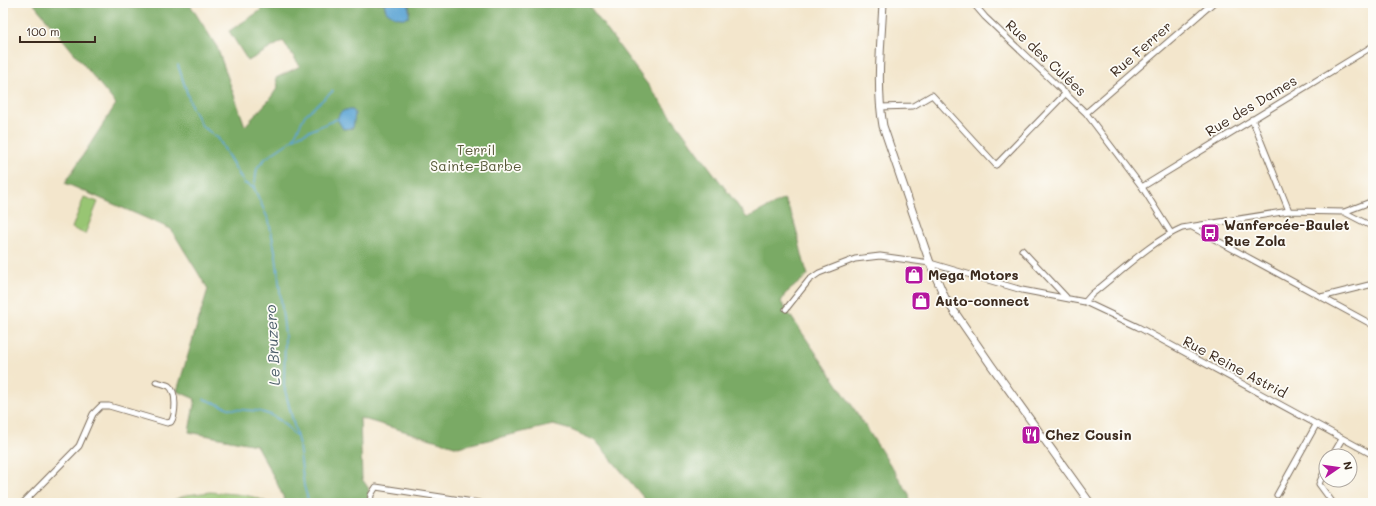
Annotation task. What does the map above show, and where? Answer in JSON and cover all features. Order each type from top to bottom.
[{"type":"main road","points":[[883,3],[880,107],[883,126],[930,263],[950,304],[991,365],[1090,503]]},
{"type":"street","name":"Rue des Culées","points":[[973,3],[985,17],[1086,113],[1142,187],[1171,233]]},
{"type":"street","name":"Rue Ferrer","points":[[1086,113],[1211,3]]},
{"type":"street","name":"Rue des Dames","points":[[1142,187],[1373,46]]},
{"type":"street","points":[[880,107],[913,106],[932,95],[996,165],[1066,93]]},
{"type":"street","points":[[1252,119],[1289,211]]},
{"type":"street","points":[[1085,302],[1092,294],[1171,233],[1182,228],[1289,211],[1344,212],[1373,201]]},
{"type":"street","points":[[1344,212],[1373,227]]},
{"type":"street","points":[[1192,227],[1373,325]]},
{"type":"street","points":[[1022,250],[1067,298]]},
{"type":"street","name":"Rue Reine Astrid","points":[[786,309],[809,280],[819,273],[855,259],[880,256],[930,263],[1022,290],[1085,302],[1138,327],[1373,455]]},
{"type":"street","points":[[1321,297],[1373,284]]},
{"type":"street","points":[[23,503],[79,446],[93,414],[101,406],[109,406],[167,423],[171,422],[174,416],[173,392],[168,385],[156,382]]},
{"type":"street","points":[[1277,494],[1316,425]]},
{"type":"street","points":[[1337,448],[1342,439]]},
{"type":"street","points":[[370,503],[371,495],[376,487],[480,503]]},
{"type":"street","points":[[1322,488],[1333,503]]},
{"type":"green space","name":"Terril Sainte-Barbe","points":[[33,3],[189,3],[217,47],[245,126],[269,100],[278,87],[276,78],[300,66],[283,41],[248,61],[229,31],[260,11],[264,3],[384,3],[386,11],[410,12],[409,3],[587,3],[747,218],[784,199],[789,208],[795,226],[808,275],[785,294],[781,302],[853,407],[909,494],[910,503],[648,503],[596,441],[571,430],[553,425],[458,447],[360,418],[362,479],[369,489],[367,503],[286,503],[275,479],[256,445],[189,432],[195,399],[177,391],[208,289],[171,229],[65,183],[116,104]]},
{"type":"green space","points":[[84,197],[98,202],[85,234],[72,228]]},
{"type":"green space","points":[[210,492],[254,497],[268,503],[166,503],[187,495]]},
{"type":"water","points":[[384,3],[409,3],[409,17],[400,18],[391,15],[386,11]]},
{"type":"water","points":[[345,110],[353,110],[355,114],[353,128],[343,129],[337,119],[340,113]]},
{"type":"waterway","points":[[178,65],[192,108],[202,126],[218,138],[244,183],[254,188]]},
{"type":"waterway","points":[[293,139],[305,115],[333,91]]},
{"type":"waterway","points":[[254,188],[257,168],[266,158],[298,136],[337,119]]},
{"type":"waterway","name":"Le Bruzero","points":[[254,188],[269,221],[276,256],[285,335],[284,386],[299,445],[304,486],[309,503]]},
{"type":"waterway","points":[[204,399],[231,409],[258,411],[271,415],[281,421],[297,437]]},
{"type":"place","name":"Wanfercée-Baulet Rue Zola","points":[[1210,233]]},
{"type":"place","name":"Mega Motors","points":[[914,275]]},
{"type":"place","name":"Auto-connect","points":[[921,301]]},
{"type":"place","name":"Chez Cousin","points":[[1031,435]]}]
